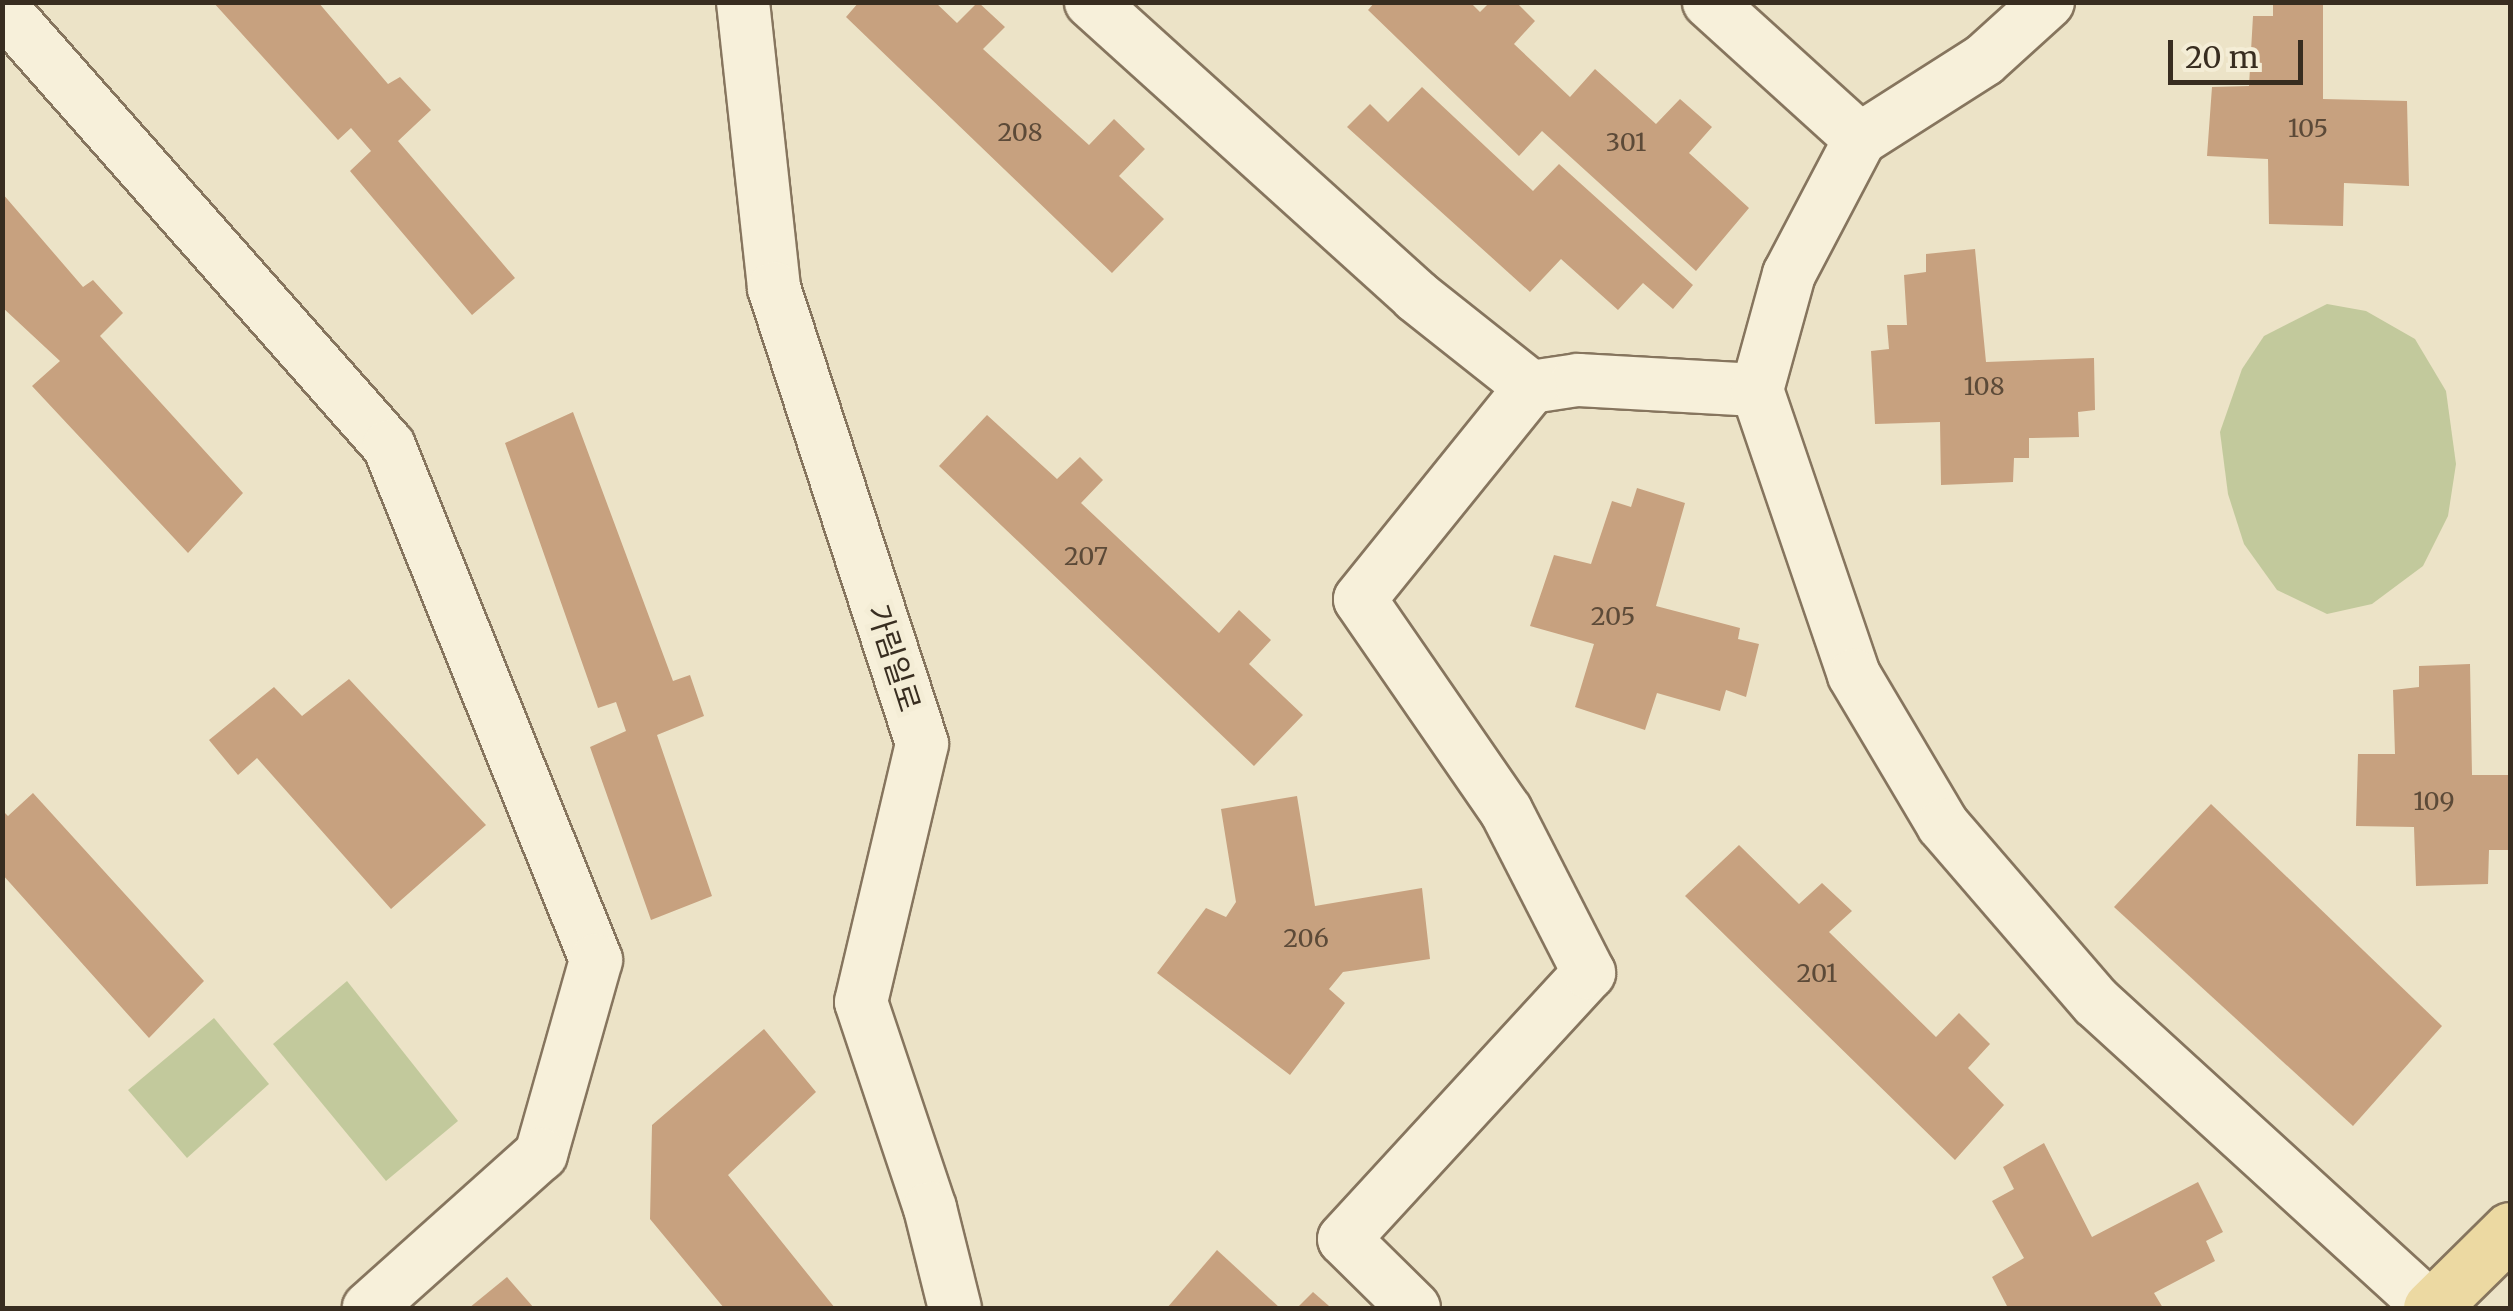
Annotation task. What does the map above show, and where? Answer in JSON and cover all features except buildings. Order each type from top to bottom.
[{"type":"main road","points":[[2431,1308],[2510,1230]]},
{"type":"street","name":"가림일로","points":[[743,2],[774,288],[922,744],[861,1002],[930,1208],[955,1308]]},
{"type":"street","points":[[1091,2],[1416,296],[1530,386]]},
{"type":"street","points":[[1709,2],[1860,138]]},
{"type":"street","points":[[2048,2],[1984,60],[1860,138],[1789,274],[1756,390],[1854,675],[1943,825],[2096,1002],[2431,1308]]},
{"type":"street","points":[[2,8],[389,446],[596,960],[542,1154],[369,1308]]},
{"type":"street","points":[[1414,1308],[1344,1239],[1589,973],[1506,812],[1360,599],[1530,386],[1578,380],[1756,390]]},
{"type":"green space","points":[[2327,304],[2366,311],[2415,339],[2446,391],[2456,464],[2448,516],[2423,566],[2372,604],[2327,614],[2277,590],[2244,544],[2228,494],[2220,432],[2242,369],[2264,336]]},
{"type":"green space","points":[[347,981],[458,1121],[386,1181],[273,1044]]},
{"type":"green space","points":[[214,1018],[269,1084],[187,1158],[128,1090]]}]
